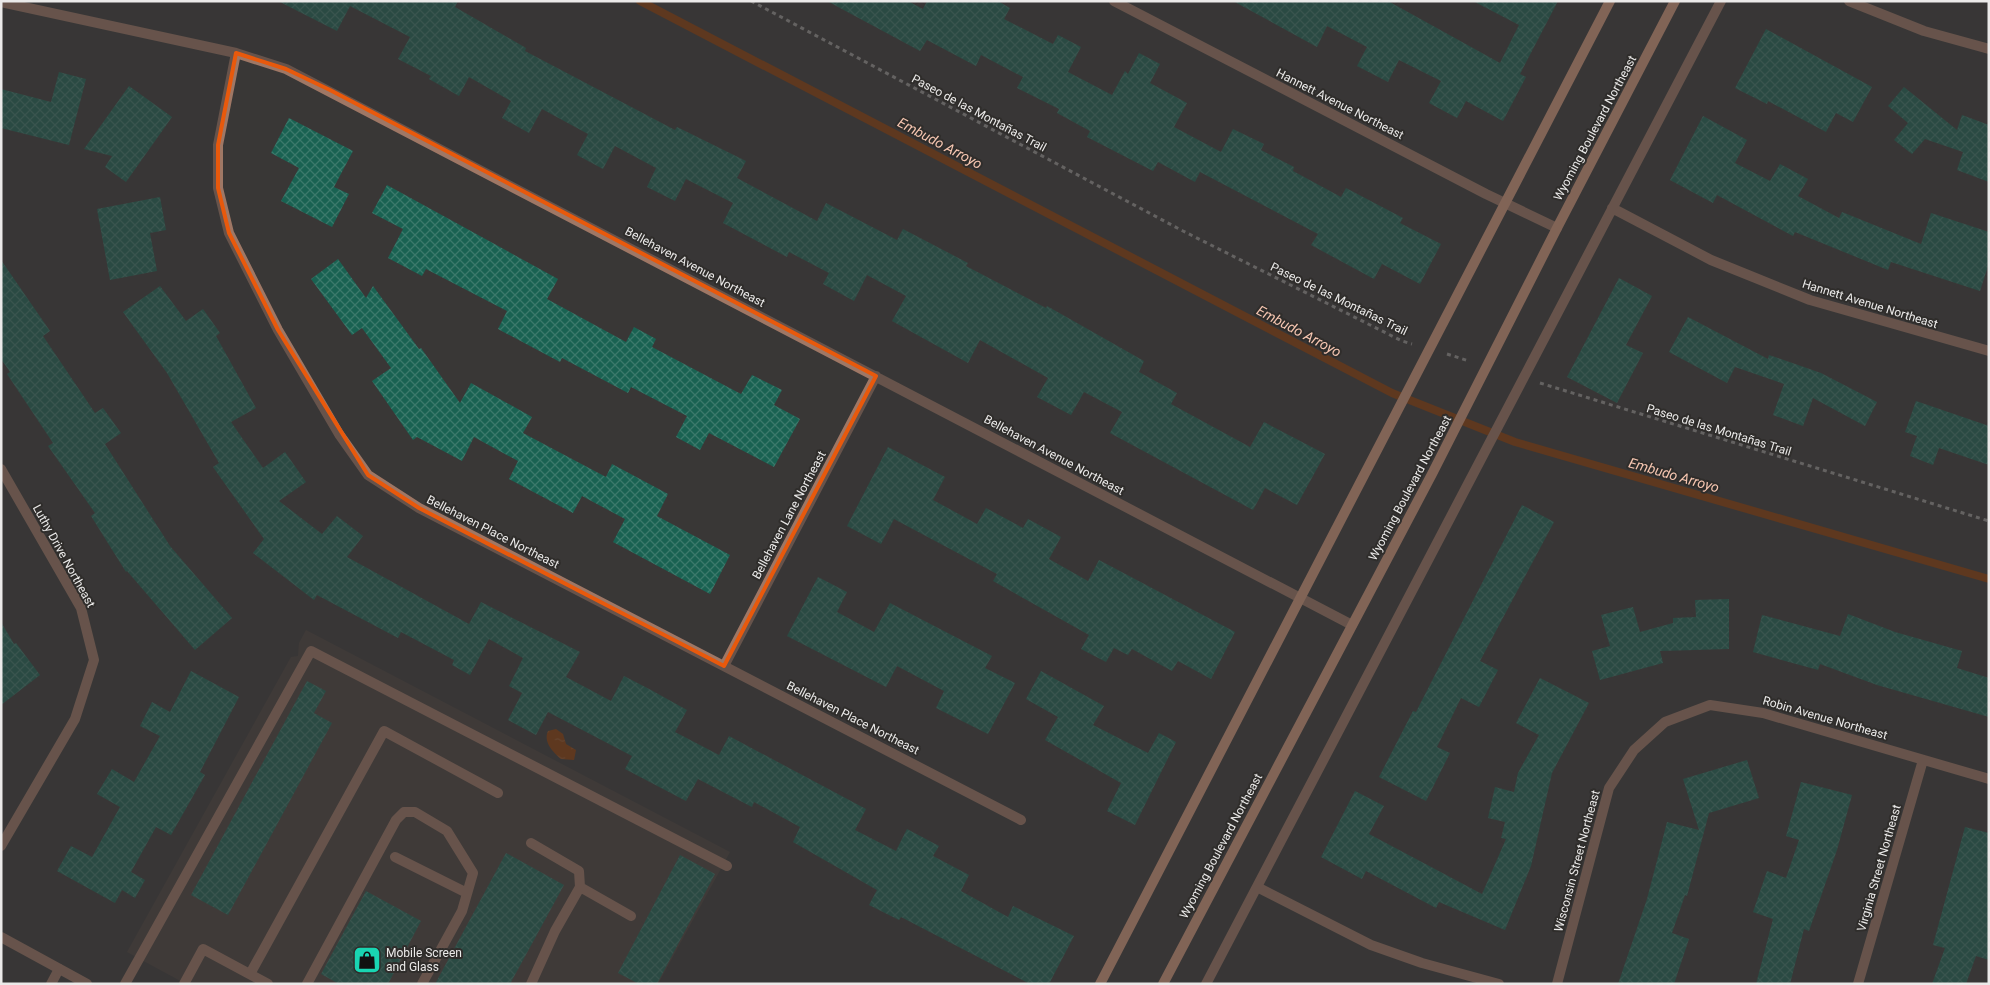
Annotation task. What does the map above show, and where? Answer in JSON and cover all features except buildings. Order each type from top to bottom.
[{"type":"main road","points":[[1100,984],[1610,1]]},
{"type":"main road","name":"Wyoming Boulevard Northeast","points":[[1163,984],[1432,474],[1675,1]]},
{"type":"street","name":"Hannett Avenue Northeast","points":[[1114,1],[1504,203],[1557,228]]},
{"type":"street","points":[[1206,984],[1512,396],[1721,1]]},
{"type":"street","points":[[1849,1],[1924,31],[1989,49]]},
{"type":"street","name":"Bellehaven Avenue Northeast","points":[[1,2],[236,53],[286,69],[330,90],[1352,625]]},
{"type":"street","name":"Bellehaven Place Northeast","points":[[236,53],[218,145],[218,188],[229,232],[278,330],[339,434],[368,475],[419,508],[1021,820]]},
{"type":"street","name":"Hannett Avenue Northeast","points":[[1612,208],[1711,260],[1810,300],[1989,352]]},
{"type":"street","name":"Bellehaven Lane Northeast","points":[[724,666],[876,376]]},
{"type":"street","name":"Luthy Drive Northeast","points":[[1,469],[81,608],[94,660],[75,719],[1,846]]},
{"type":"street","points":[[125,984],[311,651],[727,866]]},
{"type":"street","name":"Robin Avenue Northeast","points":[[1634,750],[1665,722],[1710,705],[1762,713],[1989,778]]},
{"type":"street","points":[[250,974],[384,731],[498,793]]},
{"type":"street","name":"Wisconsin Street Northeast","points":[[1557,984],[1609,788],[1634,750]]},
{"type":"street","name":"Virginia Street Northeast","points":[[1858,984],[1923,760]]},
{"type":"street","points":[[307,984],[396,820],[404,812],[415,812],[447,831],[473,873],[462,911],[422,984]]},
{"type":"street","points":[[531,843],[579,871],[580,887],[555,931],[531,984]]},
{"type":"street","points":[[395,857],[467,893]]},
{"type":"street","points":[[580,887],[631,916]]},
{"type":"street","points":[[1256,887],[1371,945],[1422,963],[1499,984]]},
{"type":"street","points":[[1,937],[86,984]]},
{"type":"street","points":[[184,984],[203,949],[268,984]]},
{"type":"street","points":[[50,984],[59,969]]},
{"type":"path","name":"Paseo de las Montañas Trail","points":[[751,1],[1183,231],[1402,341],[1487,367]]},
{"type":"path","name":"Paseo de las Montañas Trail","points":[[1522,378],[1907,497],[1989,520]]},
{"type":"highlighted area","points":[[236,53],[286,69],[330,90],[876,376],[724,666],[419,508],[368,475],[278,330],[229,233],[218,188],[218,145]]},
{"type":"shaded area","points":[[306,630],[730,852],[658,984],[186,984],[127,952],[291,657],[298,656],[299,643]]},
{"type":"water","points":[[556,729],[563,734],[566,744],[576,750],[574,760],[561,759],[548,743],[548,731]]},
{"type":"waterway","name":"Embudo Arroyo","points":[[640,1],[1392,393],[1515,442],[1989,579]]},
{"type":"place","name":"Mobile Screen and Glass","points":[[367,960]]}]
